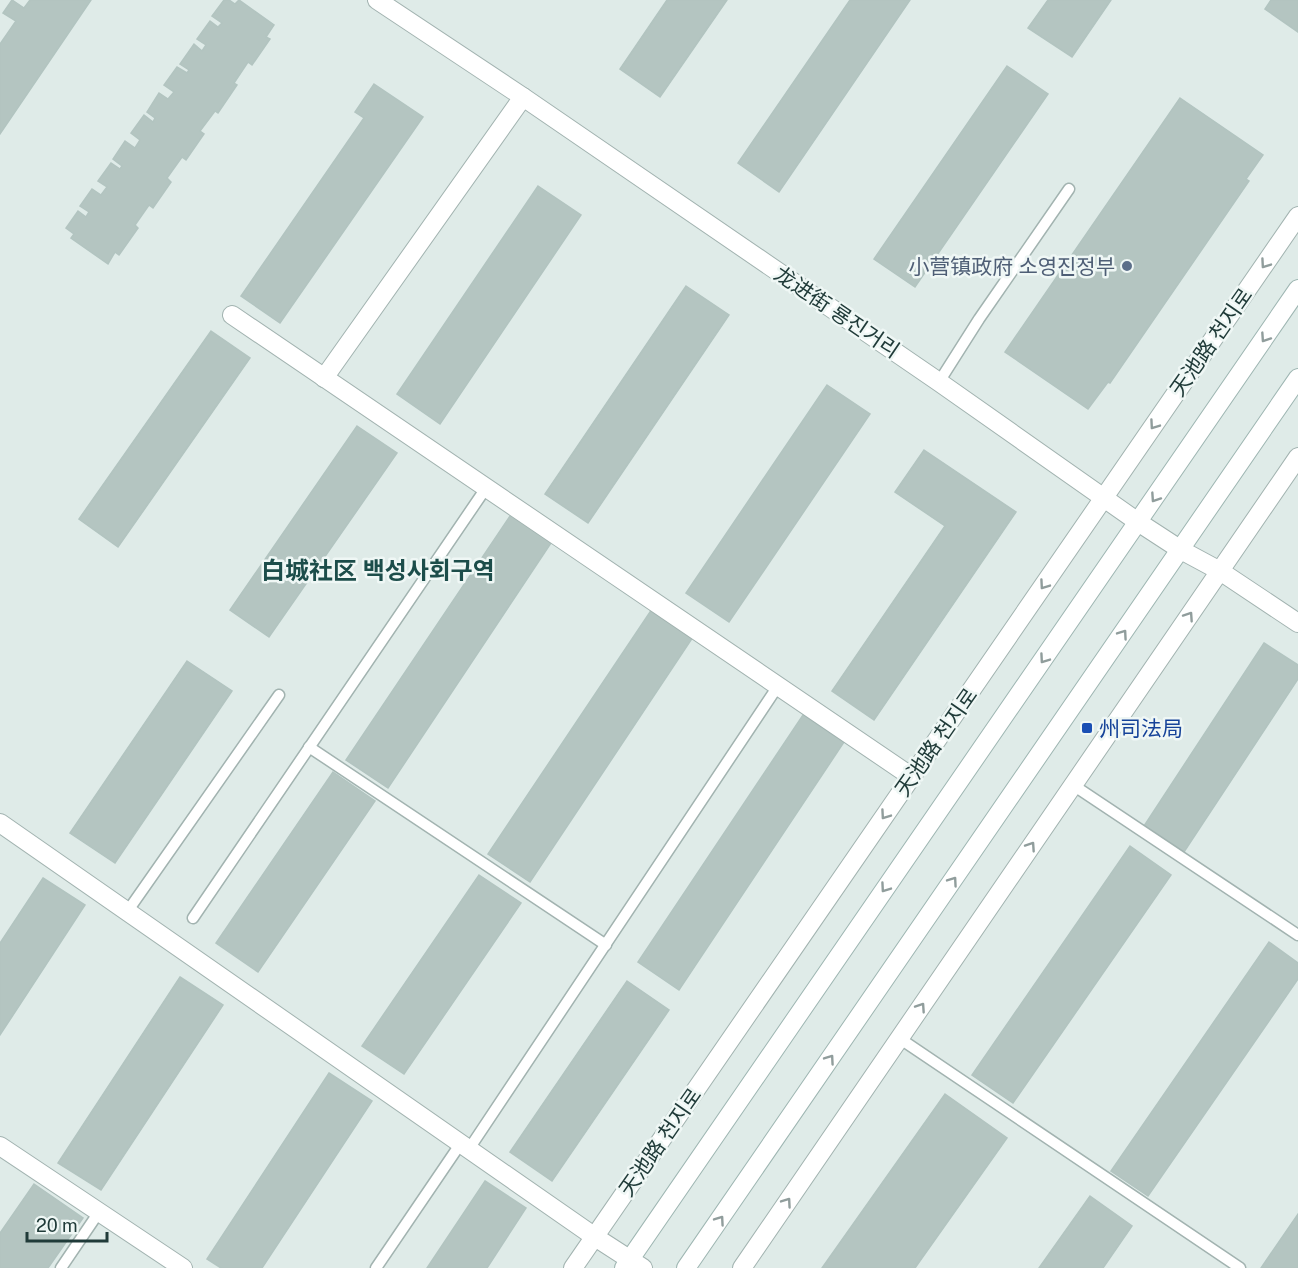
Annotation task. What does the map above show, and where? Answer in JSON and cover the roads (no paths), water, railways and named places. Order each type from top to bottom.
[{"type":"street","name":"龙进街 룡진거리","points":[[377,0],[523,97],[939,382],[1138,522],[1181,550],[1220,571],[1298,623]]},
{"type":"street","points":[[324,378],[523,97]]},
{"type":"street","name":"天池路 천지로","points":[[573,1268],[1298,216]]},
{"type":"street","name":"天池路 천지로","points":[[632,1265],[1298,289]]},
{"type":"street","points":[[232,315],[912,777]]},
{"type":"street","points":[[686,1268],[1298,378]]},
{"type":"street","points":[[742,1268],[1298,457]]},
{"type":"street","points":[[0,823],[465,1146],[632,1265]]},
{"type":"street","points":[[0,1146],[183,1268]]},
{"type":"lane","points":[[939,382],[979,319],[1069,189]]},
{"type":"lane","points":[[193,918],[486,488]]},
{"type":"lane","points":[[376,1268],[606,945],[778,686]]},
{"type":"lane","points":[[127,912],[279,695]]},
{"type":"lane","points":[[309,747],[606,945]]},
{"type":"lane","points":[[1073,785],[1298,935]]},
{"type":"lane","points":[[899,1038],[1240,1268]]},
{"type":"lane","points":[[61,1268],[99,1212]]},
{"type":"place","name":"小营镇政府 소영진정부","points":[[1127,266]]},
{"type":"place","name":"州司法局","points":[[1087,728]]},
{"type":"district","name":"白城社区 백성사회구역","points":[[378,570]]}]
